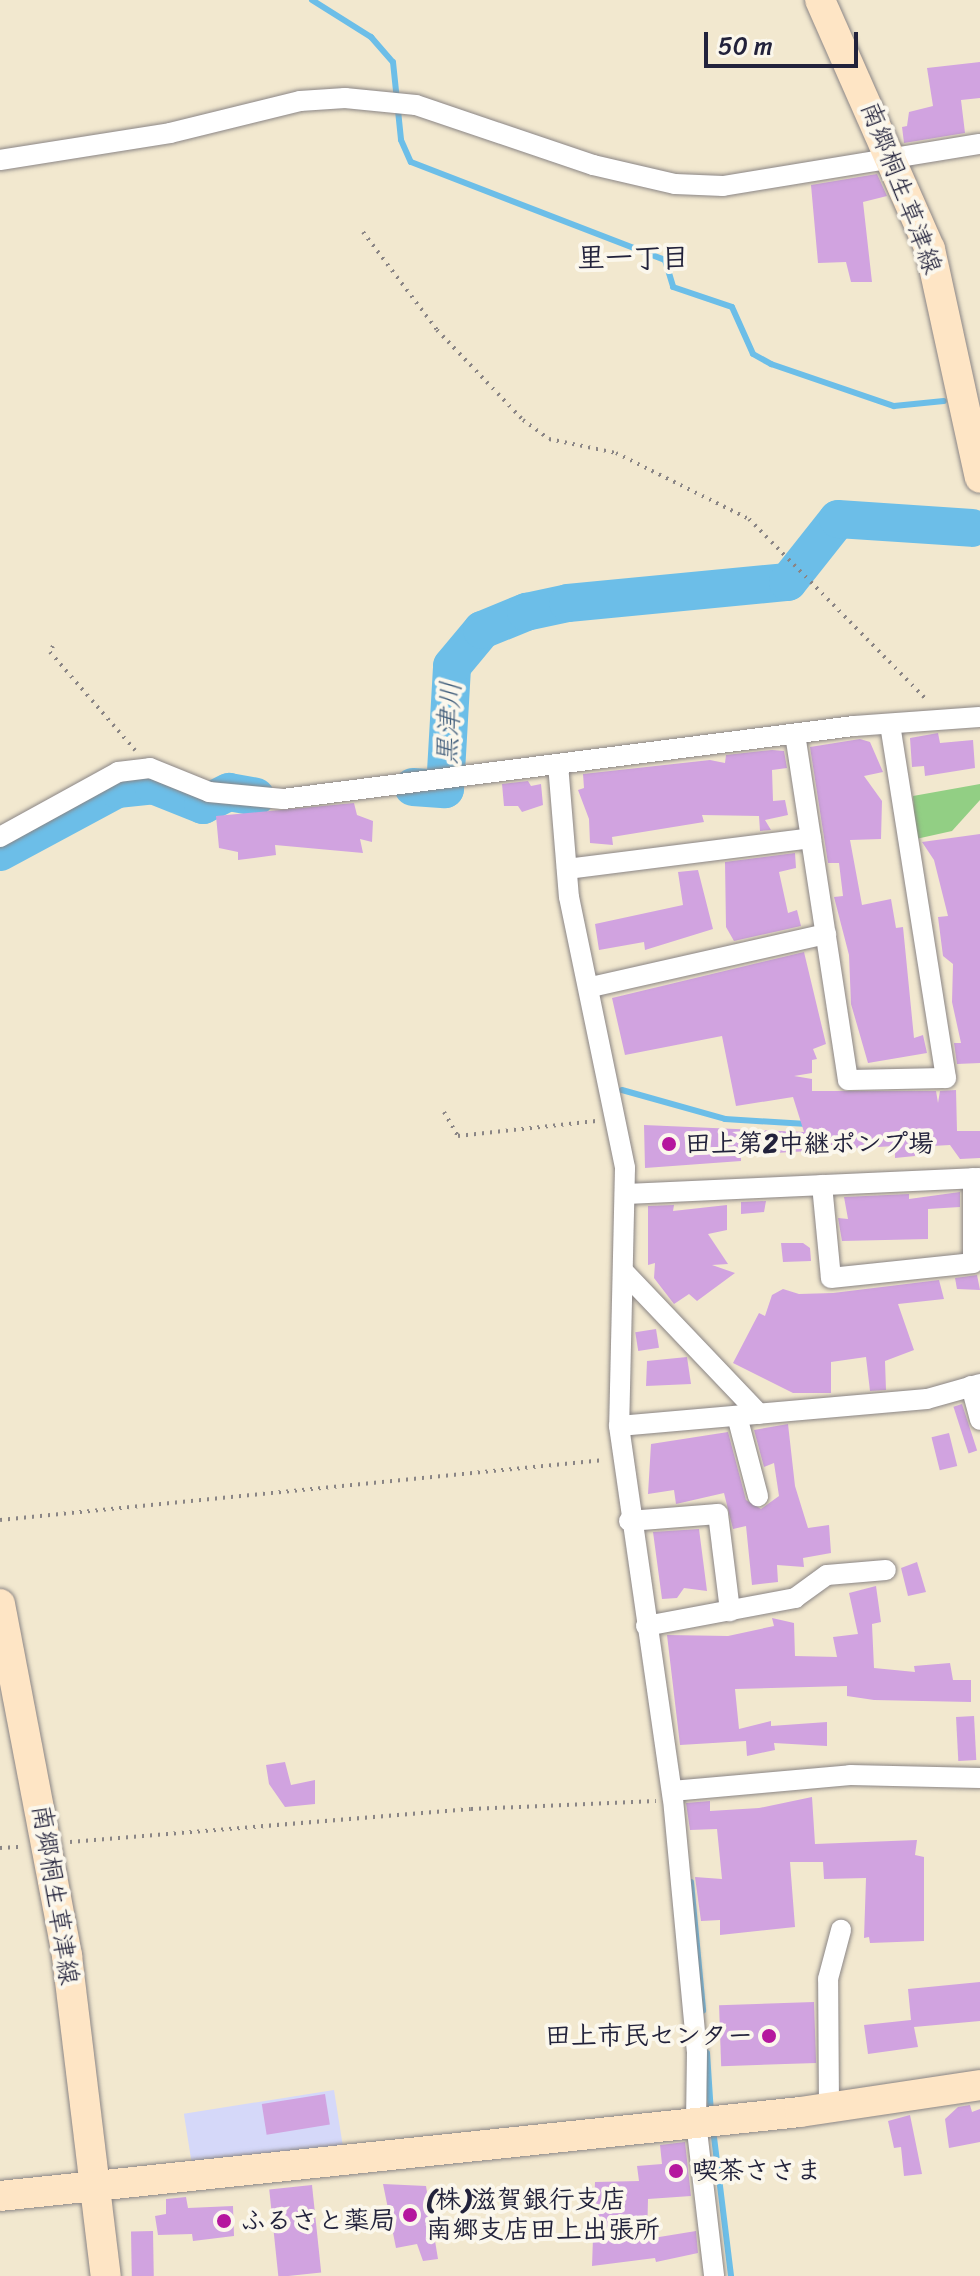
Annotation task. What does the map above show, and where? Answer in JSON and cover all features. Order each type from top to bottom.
[{"type":"main road","name":"南郷桐生草津線","points":[[820,0],[893,158],[930,249],[980,478]]},
{"type":"main road","name":"南郷桐生草津線","points":[[0,1604],[49,1844],[97,2188],[106,2276]]},
{"type":"main road","points":[[0,2196],[829,2107],[980,2085]]},
{"type":"street","points":[[0,160],[170,133],[300,101],[345,98],[416,105],[593,165],[675,184],[723,186],[980,144]]},
{"type":"street","points":[[0,837],[118,772],[150,768],[209,792],[283,799],[795,734],[980,717]]},
{"type":"street","points":[[795,734],[848,1080],[946,1078],[890,724]]},
{"type":"street","points":[[558,764],[567,869],[618,1119],[625,1194],[619,1426],[629,1521],[672,1795],[697,2051],[696,2122],[714,2276]]},
{"type":"street","points":[[567,869],[811,838]]},
{"type":"street","points":[[591,987],[826,934]]},
{"type":"street","points":[[625,1194],[822,1185],[976,1178],[973,1263],[831,1278],[822,1185]]},
{"type":"street","points":[[624,1272],[759,1414]]},
{"type":"street","points":[[619,1426],[927,1399],[976,1385],[980,1420]]},
{"type":"street","points":[[737,1416],[758,1496]]},
{"type":"street","points":[[629,1521],[718,1514],[730,1611]]},
{"type":"street","points":[[646,1626],[795,1598],[827,1575],[886,1570]]},
{"type":"street","points":[[672,1795],[850,1775],[980,1778]]},
{"type":"street","points":[[829,2107],[828,1979],[841,1930]]},
{"type":"path","points":[[363,232],[437,330],[523,420],[549,439],[616,453],[749,519],[842,617],[928,698],[927,720]]},
{"type":"path","points":[[53,646],[50,652],[150,768]]},
{"type":"path","points":[[444,1112],[458,1136],[618,1119]]},
{"type":"path","points":[[0,1520],[623,1458]]},
{"type":"path","points":[[0,1848],[672,1795]]},
{"type":"shaded area","points":[[334,2090],[343,2145],[193,2169],[184,2114]]},
{"type":"green space","points":[[980,784],[980,800],[952,831],[916,839],[913,796]]},
{"type":"building","points":[[980,62],[980,98],[961,100],[965,133],[904,143],[902,127],[907,126],[909,112],[933,106],[927,68]]},
{"type":"building","points":[[877,174],[887,196],[863,202],[872,282],[851,282],[846,262],[818,263],[811,185]]},
{"type":"building","points":[[938,733],[940,743],[973,740],[975,768],[925,776],[924,766],[912,767],[910,738]]},
{"type":"building","points":[[860,739],[870,742],[883,772],[864,776],[882,801],[881,839],[850,840],[862,905],[891,899],[896,928],[903,927],[914,1038],[923,1035],[927,1053],[868,1063],[851,1004],[849,955],[834,897],[843,896],[839,863],[828,863],[810,747]]},
{"type":"building","points":[[784,751],[787,768],[772,770],[773,801],[785,800],[788,815],[765,820],[771,830],[760,831],[759,816],[702,815],[704,822],[612,837],[613,845],[590,843],[589,819],[578,790],[584,788],[583,774],[710,760],[725,763],[726,755]]},
{"type":"building","points":[[528,781],[531,786],[541,784],[543,805],[522,812],[518,806],[504,806],[502,784]]},
{"type":"building","points":[[354,803],[357,815],[373,821],[372,842],[360,839],[363,853],[275,845],[276,855],[238,860],[238,852],[219,848],[216,816]]},
{"type":"building","points":[[980,834],[980,1063],[957,1064],[954,1043],[961,1043],[952,1002],[953,964],[943,956],[938,917],[948,916],[934,860],[922,842]]},
{"type":"building","points":[[795,853],[796,868],[779,872],[788,913],[797,910],[801,926],[734,941],[726,927],[725,862]]},
{"type":"building","points":[[698,870],[713,929],[645,950],[644,942],[599,950],[595,924],[683,905],[678,872]]},
{"type":"building","points":[[804,952],[826,1044],[813,1049],[817,1059],[812,1060],[812,1073],[794,1076],[812,1079],[812,1091],[936,1091],[938,1103],[940,1091],[956,1090],[957,1131],[980,1131],[980,1158],[960,1159],[950,1145],[914,1147],[915,1156],[895,1158],[895,1146],[741,1155],[741,1161],[645,1168],[644,1125],[804,1132],[793,1097],[736,1106],[722,1036],[625,1055],[612,998]]},
{"type":"building","points":[[960,1192],[960,1207],[928,1209],[928,1239],[842,1241],[838,1218],[848,1219],[844,1197],[909,1194],[909,1199]]},
{"type":"building","points":[[766,1201],[764,1212],[741,1214],[741,1202]]},
{"type":"building","points":[[674,1205],[673,1211],[727,1205],[727,1230],[708,1234],[728,1264],[712,1265],[735,1273],[697,1301],[689,1294],[674,1304],[654,1278],[655,1263],[648,1265],[648,1206]]},
{"type":"building","points":[[781,1243],[803,1243],[810,1248],[811,1261],[783,1262]]},
{"type":"building","points":[[977,1275],[980,1290],[957,1289],[955,1278]]},
{"type":"building","points":[[939,1280],[944,1299],[898,1304],[914,1350],[885,1361],[886,1390],[870,1391],[866,1357],[831,1362],[831,1393],[793,1393],[733,1363],[759,1313],[765,1316],[772,1295],[783,1289],[799,1294],[833,1293]]},
{"type":"building","points":[[656,1329],[659,1348],[638,1351],[635,1332]]},
{"type":"building","points":[[687,1357],[691,1384],[646,1386],[647,1361]]},
{"type":"building","points":[[962,1404],[977,1451],[969,1453],[953,1407]]},
{"type":"building","points":[[788,1424],[795,1486],[808,1528],[829,1525],[831,1553],[803,1558],[804,1567],[777,1565],[778,1582],[752,1585],[746,1526],[733,1529],[724,1493],[676,1504],[674,1490],[648,1494],[651,1444],[728,1432],[746,1500],[761,1509],[779,1496],[774,1463],[764,1467],[754,1430]]},
{"type":"building","points":[[949,1433],[957,1466],[940,1470],[932,1437]]},
{"type":"building","points":[[699,1529],[707,1591],[684,1588],[677,1598],[662,1599],[653,1532]]},
{"type":"building","points":[[917,1562],[926,1592],[908,1596],[901,1568]]},
{"type":"building","points":[[876,1586],[881,1622],[872,1624],[874,1668],[915,1672],[914,1666],[950,1663],[953,1680],[971,1680],[971,1702],[874,1700],[847,1696],[847,1686],[735,1689],[739,1729],[771,1721],[771,1726],[827,1722],[827,1746],[774,1743],[775,1750],[747,1756],[746,1741],[680,1745],[667,1635],[728,1636],[774,1626],[772,1618],[794,1623],[795,1656],[837,1657],[833,1637],[858,1634],[849,1593]]},
{"type":"building","points":[[974,1716],[976,1760],[958,1761],[956,1717]]},
{"type":"building","points":[[285,1762],[291,1785],[315,1780],[315,1804],[285,1807],[269,1784],[266,1765]]},
{"type":"building","points":[[812,1797],[815,1844],[917,1840],[915,1855],[924,1857],[924,1941],[870,1943],[869,1937],[864,1938],[866,1878],[824,1879],[823,1862],[790,1862],[795,1927],[720,1935],[720,1920],[701,1921],[695,1877],[722,1879],[717,1829],[690,1830],[686,1803],[710,1801],[710,1811],[759,1808]]},
{"type":"building","points":[[980,1982],[980,2021],[914,2027],[918,2047],[868,2054],[864,2025],[911,2020],[908,1989]]},
{"type":"building","name":"田上市民センター","points":[[814,2002],[816,2063],[721,2066],[719,2005]]},
{"type":"building","points":[[325,2094],[330,2125],[267,2135],[262,2104]]},
{"type":"building","points":[[970,2105],[972,2112],[980,2109],[980,2142],[949,2148],[945,2119],[958,2107]]},
{"type":"building","points":[[910,2115],[922,2174],[904,2176],[901,2147],[894,2148],[888,2121]]},
{"type":"building","points":[[685,2142],[691,2196],[648,2199],[647,2239],[696,2231],[698,2253],[656,2262],[655,2258],[592,2266],[595,2182],[639,2181],[637,2166],[662,2164],[660,2145]]},
{"type":"building","name":"(株)滋賀銀行支店 南郷支店田上出張所","points":[[383,2184],[426,2186],[438,2259],[423,2261],[417,2244],[396,2248]]},
{"type":"building","points":[[312,2185],[321,2273],[278,2276],[269,2189]]},
{"type":"building","points":[[186,2197],[188,2208],[233,2206],[234,2236],[193,2241],[192,2234],[158,2235],[155,2216],[166,2214],[166,2199]]},
{"type":"building","points":[[131,2231],[153,2231],[154,2276],[132,2276]]},
{"type":"waterway","points":[[312,0],[371,37],[393,62],[401,140],[411,162],[665,260],[673,287],[732,307],[753,354],[771,364],[894,406],[944,401]]},
{"type":"waterway","name":"黒津川","points":[[413,787],[445,789],[452,666],[482,630],[526,612],[568,603],[788,582],[838,519],[972,528]]},
{"type":"waterway","name":"黒津川","points":[[0,852],[117,789],[153,785],[203,805],[229,792],[256,797]]},
{"type":"waterway","points":[[622,1090],[725,1119],[807,1124]]},
{"type":"waterway","points":[[691,1882],[703,2010]]},
{"type":"waterway","points":[[707,2053],[711,2114]]},
{"type":"waterway","points":[[713,2129],[731,2276]]},
{"type":"place","name":"田上第2中継ポンプ場","points":[[669,1144]]},
{"type":"place","name":"田上市民センター","points":[[769,2036]]},
{"type":"place","name":"喫茶ささま","points":[[676,2171]]},
{"type":"place","name":"(株)滋賀銀行支店 南郷支店田上出張所","points":[[410,2215]]},
{"type":"place","name":"ふるさと薬局","points":[[224,2221]]},
{"type":"district","name":"里一丁目","points":[[633,258]]}]
